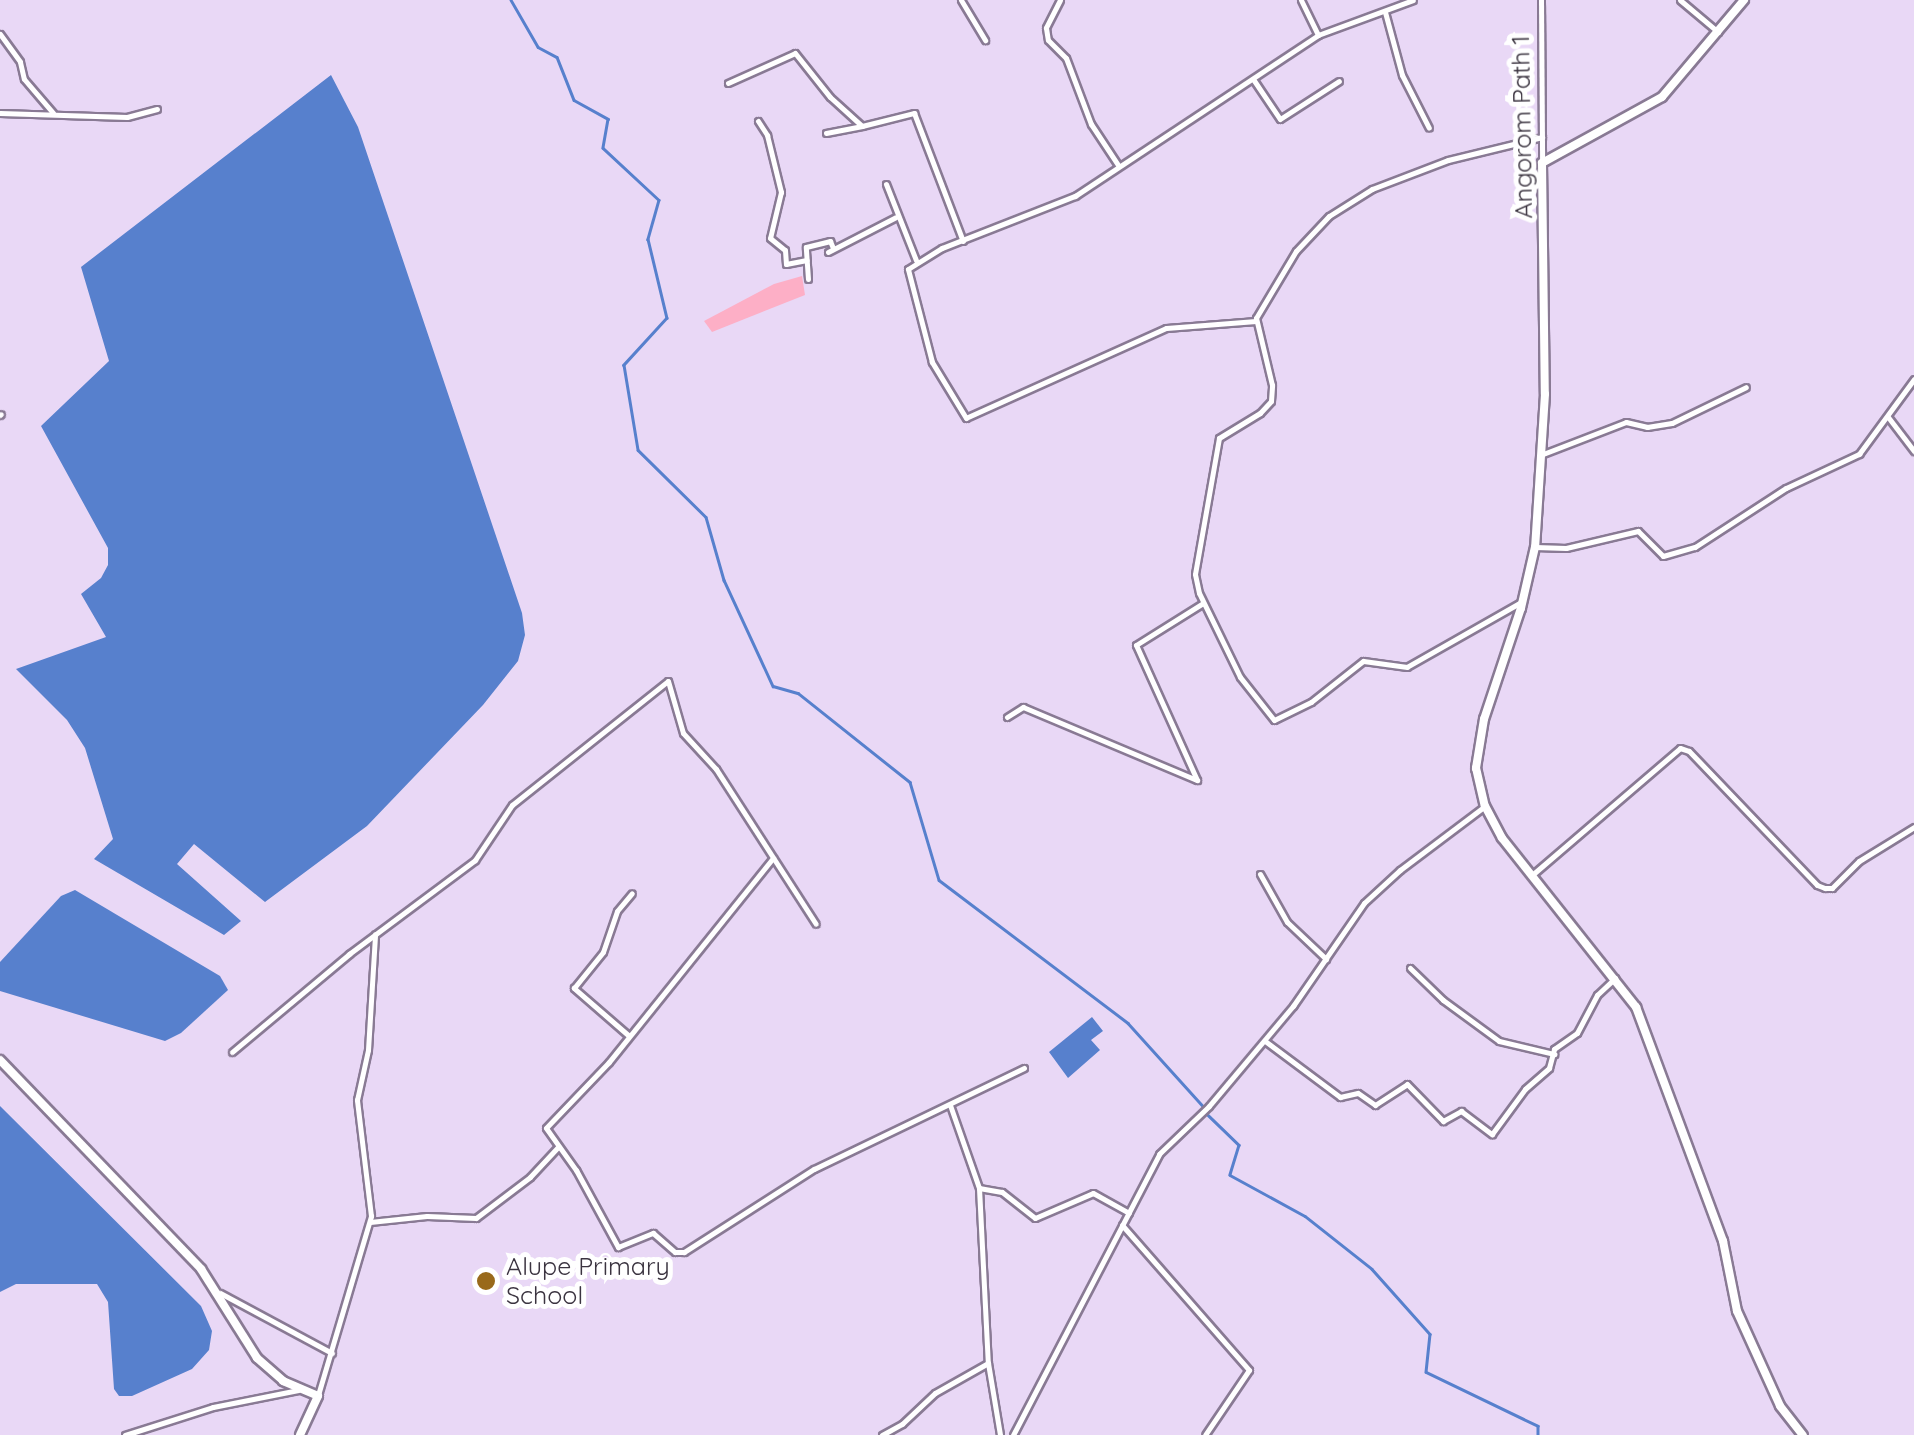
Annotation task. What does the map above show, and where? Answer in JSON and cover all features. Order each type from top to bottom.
[{"type":"street","points":[[961,0],[985,40]]},
{"type":"street","points":[[1060,0],[1046,28],[1048,40],[1066,58],[1090,124],[1118,165]]},
{"type":"street","points":[[1301,0],[1318,35]]},
{"type":"street","points":[[1256,320],[1166,328],[966,418],[932,362],[908,275],[917,260],[1066,200],[1318,35],[1413,0]]},
{"type":"street","name":"Angorom Path 1","points":[[1485,806],[1478,785],[1477,750],[1523,601],[1535,547],[1543,454],[1541,0]]},
{"type":"street","points":[[1680,0],[1718,32]]},
{"type":"street","points":[[1542,163],[1652,105],[1744,0]]},
{"type":"street","points":[[1385,12],[1402,75],[1429,128]]},
{"type":"street","points":[[0,34],[17,56],[24,79],[54,114]]},
{"type":"street","points":[[728,83],[795,54],[830,97],[862,126]]},
{"type":"street","points":[[1253,79],[1280,119],[1340,81]]},
{"type":"street","points":[[0,113],[127,117],[157,109]]},
{"type":"street","points":[[826,133],[914,112],[962,240]]},
{"type":"street","points":[[758,121],[767,135],[781,192],[770,238],[786,250],[786,264],[807,260]]},
{"type":"street","points":[[1523,601],[1401,669],[1363,662],[1311,702],[1274,720],[1240,678],[1203,603],[1195,574],[1219,438],[1260,413],[1272,397],[1256,320],[1259,308],[1296,252],[1354,198],[1448,160],[1542,137]]},
{"type":"street","points":[[886,184],[917,260]]},
{"type":"street","points":[[808,279],[808,244],[830,241],[831,250],[897,216]]},
{"type":"street","points":[[1535,547],[1566,548],[1638,531],[1663,556],[1706,542],[1786,488],[1853,458],[1914,380]]},
{"type":"street","points":[[1543,454],[1626,422],[1646,428],[1672,423],[1746,387]]},
{"type":"street","points":[[1888,417],[1914,452]]},
{"type":"street","points":[[1008,716],[1023,707],[1197,780],[1136,645],[1203,603]]},
{"type":"street","points":[[232,1052],[375,934],[427,900],[475,860],[512,806],[668,681],[683,733],[716,769],[816,924]]},
{"type":"street","points":[[1532,875],[1680,748],[1689,751],[1816,885],[1832,888],[1859,861],[1914,827]]},
{"type":"street","points":[[1013,1435],[1170,1140],[1209,1106],[1264,1041],[1364,903],[1485,806],[1502,838],[1615,978],[1644,1025],[1723,1241],[1738,1311],[1780,1406],[1803,1435]]},
{"type":"street","points":[[772,858],[593,1081],[548,1124],[546,1132],[576,1170],[618,1248],[653,1233],[679,1253],[814,1169],[1024,1068]]},
{"type":"street","points":[[1260,874],[1287,922],[1326,959]]},
{"type":"street","points":[[628,1035],[574,988],[603,952],[617,911],[632,893]]},
{"type":"street","points":[[300,1435],[318,1396],[370,1222],[358,1100],[368,1050],[375,934]]},
{"type":"street","points":[[1410,968],[1442,1000],[1499,1041],[1554,1054]]},
{"type":"street","points":[[1264,1041],[1340,1097],[1358,1093],[1375,1105],[1407,1084],[1443,1121],[1461,1111],[1492,1134],[1525,1089],[1549,1068],[1554,1049],[1577,1033],[1597,996],[1615,978]]},
{"type":"street","points":[[0,1060],[220,1293],[257,1358],[301,1390],[318,1396]]},
{"type":"street","points":[[950,1105],[979,1188],[988,1363],[1000,1435]]},
{"type":"street","points":[[370,1222],[427,1216],[476,1218],[530,1178],[557,1148]]},
{"type":"street","points":[[979,1188],[1002,1192],[1035,1218],[1093,1194],[1129,1213]]},
{"type":"street","points":[[1122,1225],[1247,1366],[1248,1375],[1205,1435]]},
{"type":"street","points":[[220,1293],[332,1353]]},
{"type":"street","points":[[882,1435],[902,1424],[935,1393],[988,1363]]},
{"type":"street","points":[[125,1435],[213,1407],[301,1390]]},
{"type":"shaded area","points":[[802,276],[805,295],[712,332],[704,321],[774,284]]},
{"type":"water","points":[[331,75],[358,127],[522,613],[525,635],[518,661],[483,705],[367,826],[265,902],[194,844],[177,864],[241,921],[224,935],[94,859],[113,839],[85,748],[67,720],[16,669],[106,637],[81,594],[101,578],[108,565],[108,548],[41,426],[109,361],[81,267]]},
{"type":"water","points":[[75,890],[220,976],[228,990],[181,1033],[165,1041],[0,991],[0,962],[61,896]]},
{"type":"water","points":[[1092,1017],[1103,1031],[1091,1040],[1100,1050],[1068,1078],[1049,1052]]},
{"type":"water","points":[[0,1106],[201,1306],[212,1331],[209,1350],[192,1369],[132,1396],[119,1396],[114,1389],[108,1302],[97,1284],[16,1284],[0,1292]]},
{"type":"waterway","points":[[511,0],[538,47],[557,57],[574,100],[608,119],[603,148],[659,200],[648,239],[667,318],[624,365],[638,450],[706,517],[724,580],[773,686],[798,693],[910,782],[939,880],[1128,1023],[1204,1107]]},
{"type":"waterway","points":[[1208,1115],[1239,1145],[1230,1175],[1305,1216],[1372,1269],[1430,1334],[1426,1372],[1538,1426],[1538,1435]]},
{"type":"place","name":"Alupe Primary School","points":[[486,1281]]}]
